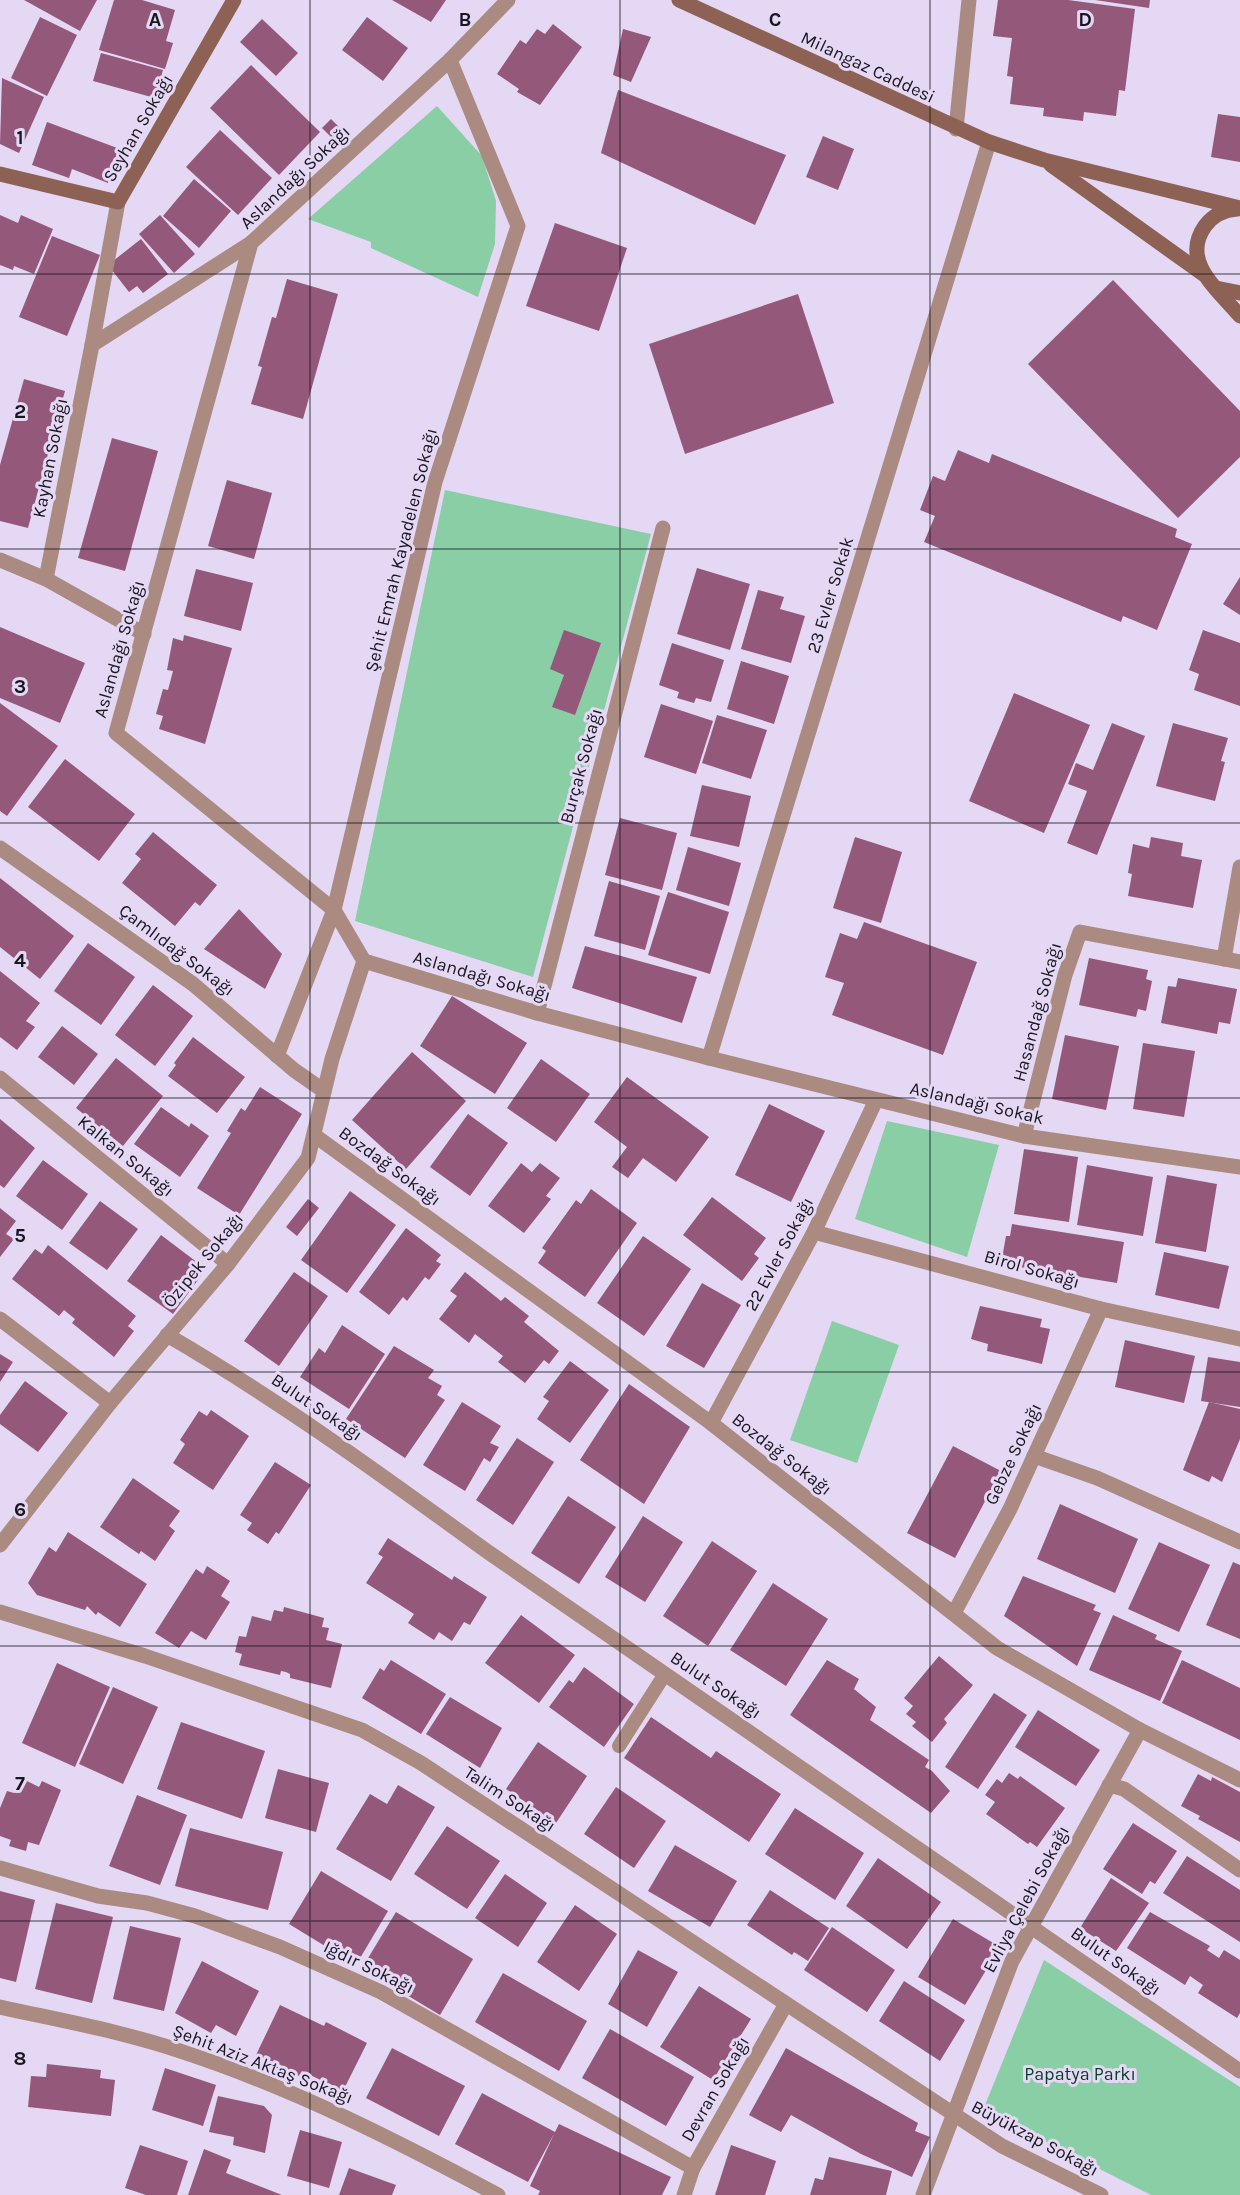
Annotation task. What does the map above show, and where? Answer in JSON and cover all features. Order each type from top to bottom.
[{"type":"street","name":"Seyhan Sokağı","points":[[0,174],[118,202],[234,0]]},
{"type":"street","name":"Aslandağı Sokağı","points":[[508,0],[450,60],[251,243],[116,733],[334,910],[364,962],[537,1013],[709,1058]]},
{"type":"street","name":"Milangaz Caddesi","points":[[678,0],[988,142],[1044,160],[1240,209]]},
{"type":"street","points":[[956,129],[969,0]]},
{"type":"street","name":"Şehit Emrah Kayadelen Sokağı","points":[[277,1056],[334,910],[435,482],[518,226],[450,60]]},
{"type":"street","name":"23 Evler Sokak","points":[[709,1058],[988,142]]},
{"type":"street","name":"Milangaz Caddesi","points":[[1044,160],[1203,274],[1240,316]]},
{"type":"street","name":"Kayhan Sokağı","points":[[46,579],[93,345],[118,202]]},
{"type":"street","name":"Milangaz Caddesi","points":[[1203,274],[1197,262],[1196,248],[1199,235],[1216,214],[1240,209]]},
{"type":"street","points":[[93,345],[251,243]]},
{"type":"street","points":[[1216,288],[1240,292]]},
{"type":"street","name":"Burçak Sokağı","points":[[537,1013],[663,528]]},
{"type":"street","points":[[0,560],[46,579],[144,634]]},
{"type":"street","name":"Çamlıdağ Sokağı","points":[[0,848],[193,984],[277,1056],[324,1091]]},
{"type":"street","points":[[1240,867],[1224,959],[1240,962]]},
{"type":"street","name":"Hasandağ Sokağı","points":[[1024,1136],[1065,975],[1080,932],[1224,959]]},
{"type":"street","name":"Özipek Sokağı","points":[[0,1545],[110,1404],[228,1264],[308,1158],[324,1091],[364,962]]},
{"type":"street","name":"Aslandağı Sokak","points":[[709,1058],[1024,1136],[1240,1167]]},
{"type":"street","name":"Kalkan Sokağı","points":[[0,1078],[228,1264]]},
{"type":"street","name":"22 Evler Sokağı","points":[[711,1423],[814,1232],[876,1100]]},
{"type":"street","name":"Bozdağ Sokağı","points":[[314,1135],[711,1423],[997,1648],[1140,1730],[1240,1780]]},
{"type":"street","name":"Birol Sokağı","points":[[814,1232],[1101,1309],[1240,1339]]},
{"type":"street","name":"Gebze Sokağı","points":[[954,1613],[1010,1509],[1101,1309]]},
{"type":"street","points":[[0,1319],[110,1404]]},
{"type":"street","name":"Bulut Sokağı","points":[[167,1335],[222,1367],[366,1463],[488,1552],[1030,1924],[1240,2072]]},
{"type":"street","points":[[1034,1456],[1097,1478],[1240,1542]]},
{"type":"street","name":"Talim Sokağı","points":[[0,1612],[145,1656],[362,1730],[421,1763],[952,2115]]},
{"type":"street","name":"Evliya Çelebi Sokağı","points":[[923,2195],[1012,1960],[1140,1730]]},
{"type":"street","points":[[1109,1785],[1124,1789],[1240,1870]]},
{"type":"street","name":"Iğdır Sokağı","points":[[0,1868],[98,1896],[147,1904],[195,1916],[280,1947],[381,1992],[693,2168]]},
{"type":"street","name":"Devran Sokağı","points":[[684,2195],[693,2168],[786,2004]]},
{"type":"street","name":"Şehit Aziz Aktaş Sokağı","points":[[0,2007],[124,2034],[188,2053],[334,2112],[394,2140],[498,2195]]},
{"type":"street","name":"Büyükzap Sokağı","points":[[952,2115],[1002,2146],[1101,2195]]},
{"type":"lane","points":[[619,1746],[666,1674]]},
{"type":"green space","points":[[437,106],[482,156],[496,201],[495,244],[478,297],[371,248],[371,242],[308,219]]},
{"type":"green space","points":[[445,490],[651,534],[533,977],[355,921]]},
{"type":"green space","points":[[887,1121],[999,1145],[967,1257],[855,1219]]},
{"type":"green space","points":[[832,1321],[899,1345],[857,1463],[790,1440]]},
{"type":"green space","name":"Papatya Parkı","points":[[1044,1960],[1240,2087],[1240,2195],[1151,2195],[983,2110]]},
{"type":"building","points":[[24,0],[97,0],[80,31]]},
{"type":"building","points":[[114,0],[142,0],[175,10],[166,41],[173,43],[165,69],[99,50]]},
{"type":"building","points":[[392,0],[446,0],[431,22]]},
{"type":"building","points":[[998,0],[1068,0],[1135,9],[1125,91],[1119,90],[1116,116],[1084,112],[1083,121],[1043,116],[1044,108],[1010,104],[1013,77],[1007,76],[1012,38],[993,36]]},
{"type":"building","points":[[1095,0],[1150,0],[1149,8]]},
{"type":"building","points":[[40,17],[77,35],[47,96],[11,78]]},
{"type":"building","points":[[367,17],[408,48],[383,81],[342,50]]},
{"type":"building","points":[[262,19],[298,53],[276,76],[240,42]]},
{"type":"building","points":[[553,24],[582,47],[540,105],[517,92],[519,89],[497,74],[520,40],[526,44],[537,29],[545,34]]},
{"type":"building","points":[[623,29],[651,37],[631,82],[613,75]]},
{"type":"building","points":[[101,53],[163,70],[155,98],[93,81]]},
{"type":"building","points":[[251,65],[320,132],[279,175],[210,108]]},
{"type":"building","points":[[2,78],[44,97],[19,153],[0,144]]},
{"type":"building","points":[[618,90],[786,155],[755,225],[601,153]]},
{"type":"building","points":[[1218,114],[1240,117],[1240,162],[1211,157]]},
{"type":"building","points":[[331,119],[344,132],[335,141],[322,128]]},
{"type":"building","points":[[47,122],[120,149],[108,183],[72,169],[69,178],[32,165]]},
{"type":"building","points":[[220,130],[272,178],[238,215],[186,167]]},
{"type":"building","points":[[823,136],[854,149],[838,190],[806,177]]},
{"type":"building","points":[[194,179],[231,211],[199,248],[163,216]]},
{"type":"building","points":[[0,215],[18,223],[21,215],[53,229],[34,274],[14,266],[13,270],[0,265]]},
{"type":"building","points":[[160,215],[195,254],[174,273],[139,234]]},
{"type":"building","points":[[555,223],[627,248],[599,331],[526,306]]},
{"type":"building","points":[[52,236],[100,255],[67,336],[19,317]]},
{"type":"building","points":[[141,239],[168,274],[143,293],[137,286],[129,292],[108,265]]},
{"type":"building","points":[[287,279],[338,294],[303,419],[251,404],[262,367],[258,366],[272,317],[276,318]]},
{"type":"building","points":[[1113,280],[1240,411],[1240,457],[1178,518],[1028,364]]},
{"type":"building","points":[[798,294],[834,403],[685,454],[649,344]]},
{"type":"building","points":[[24,379],[65,391],[28,528],[0,521],[0,465]]},
{"type":"building","points":[[112,438],[158,451],[125,571],[78,558]]},
{"type":"building","points":[[958,450],[989,463],[992,454],[1177,529],[1175,537],[1192,544],[1157,630],[1123,616],[1121,622],[924,542],[935,516],[920,510],[933,476],[945,481]]},
{"type":"building","points":[[227,480],[272,493],[254,559],[208,546]]},
{"type":"building","points":[[697,568],[750,584],[730,650],[677,634]]},
{"type":"building","points":[[196,569],[253,583],[241,631],[184,616]]},
{"type":"building","points":[[1240,577],[1240,615],[1223,604]]},
{"type":"building","points":[[758,590],[784,597],[780,609],[805,616],[791,663],[741,649]]},
{"type":"building","points":[[0,627],[85,663],[60,723],[0,698]]},
{"type":"building","points":[[564,630],[601,643],[575,715],[552,707],[564,675],[550,669]]},
{"type":"building","points":[[1203,630],[1240,643],[1240,706],[1194,690],[1199,674],[1189,670]]},
{"type":"building","points":[[184,635],[232,648],[205,744],[159,729],[163,716],[156,714],[163,689],[168,690],[173,671],[167,670],[173,638],[183,641]]},
{"type":"building","points":[[672,643],[724,660],[711,702],[696,698],[694,703],[677,698],[679,692],[659,685]]},
{"type":"building","points":[[741,661],[789,676],[774,724],[727,709]]},
{"type":"building","points":[[1014,693],[1090,725],[1044,833],[969,801]]},
{"type":"building","points":[[0,703],[58,746],[7,816],[0,811]]},
{"type":"building","points":[[661,704],[713,721],[696,774],[644,757]]},
{"type":"building","points":[[717,715],[767,730],[751,779],[702,763]]},
{"type":"building","points":[[1112,723],[1145,736],[1097,855],[1067,843],[1087,791],[1068,784],[1076,763],[1093,770]]},
{"type":"building","points":[[1173,723],[1228,738],[1221,761],[1225,762],[1215,801],[1156,786]]},
{"type":"building","points":[[65,759],[135,814],[99,861],[28,807]]},
{"type":"building","points":[[702,785],[751,796],[739,847],[690,836]]},
{"type":"building","points":[[620,818],[677,833],[662,890],[605,875]]},
{"type":"building","points":[[153,832],[217,885],[200,906],[195,902],[175,926],[122,883],[141,859],[135,854]]},
{"type":"building","points":[[855,837],[902,852],[881,923],[833,908]]},
{"type":"building","points":[[1151,837],[1183,843],[1181,856],[1202,860],[1193,908],[1128,896],[1132,874],[1128,873],[1133,844],[1149,848]]},
{"type":"building","points":[[688,847],[741,863],[729,906],[676,890]]},
{"type":"building","points":[[0,878],[74,936],[40,979],[0,947]]},
{"type":"building","points":[[609,881],[660,896],[645,950],[594,936]]},
{"type":"building","points":[[668,892],[729,912],[710,974],[648,955]]},
{"type":"building","points":[[239,909],[282,954],[265,989],[204,949]]},
{"type":"building","points":[[864,922],[977,962],[943,1055],[832,1015],[844,983],[825,977],[840,933],[857,939]]},
{"type":"building","points":[[88,943],[135,977],[101,1025],[54,991]]},
{"type":"building","points":[[585,946],[697,977],[682,1023],[572,988]]},
{"type":"building","points":[[1089,958],[1148,970],[1146,979],[1152,981],[1146,1011],[1138,1009],[1136,1017],[1079,1005]]},
{"type":"building","points":[[0,971],[40,1003],[26,1021],[35,1027],[17,1050],[0,1037]]},
{"type":"building","points":[[1178,978],[1237,989],[1230,1024],[1219,1022],[1217,1034],[1161,1023],[1168,986],[1176,987]]},
{"type":"building","points":[[153,985],[193,1016],[155,1066],[115,1035]]},
{"type":"building","points":[[452,996],[527,1043],[495,1094],[420,1046]]},
{"type":"building","points":[[62,1026],[98,1054],[74,1085],[38,1057]]},
{"type":"building","points":[[1065,1035],[1119,1046],[1106,1110],[1052,1099]]},
{"type":"building","points":[[193,1037],[245,1077],[217,1113],[168,1076],[176,1065],[174,1063]]},
{"type":"building","points":[[1143,1043],[1195,1051],[1184,1117],[1133,1109]]},
{"type":"building","points":[[412,1052],[466,1101],[406,1169],[352,1120]]},
{"type":"building","points":[[116,1058],[163,1096],[123,1146],[76,1108]]},
{"type":"building","points":[[541,1059],[590,1094],[556,1142],[507,1108]]},
{"type":"building","points":[[627,1077],[709,1137],[676,1182],[643,1158],[628,1178],[612,1167],[627,1147],[594,1122]]},
{"type":"building","points":[[260,1087],[302,1114],[239,1215],[197,1188],[231,1133],[227,1131],[241,1108],[245,1111]]},
{"type":"building","points":[[769,1104],[825,1131],[791,1202],[735,1175]]},
{"type":"building","points":[[161,1107],[189,1127],[191,1123],[209,1136],[180,1177],[134,1144]]},
{"type":"building","points":[[468,1114],[508,1143],[470,1196],[430,1167]]},
{"type":"building","points":[[0,1119],[35,1148],[4,1188],[0,1185]]},
{"type":"building","points":[[1024,1149],[1078,1157],[1069,1222],[1014,1214]]},
{"type":"building","points":[[43,1160],[88,1194],[62,1230],[16,1196]]},
{"type":"building","points":[[521,1163],[532,1172],[540,1163],[560,1178],[546,1196],[551,1199],[524,1233],[488,1206]]},
{"type":"building","points":[[1087,1165],[1153,1177],[1143,1236],[1077,1225]]},
{"type":"building","points":[[1167,1175],[1217,1184],[1206,1252],[1155,1243]]},
{"type":"building","points":[[591,1189],[637,1223],[585,1297],[538,1263],[546,1251],[542,1248],[576,1200],[581,1204]]},
{"type":"building","points":[[350,1191],[396,1225],[347,1293],[301,1260]]},
{"type":"building","points":[[712,1197],[766,1238],[754,1254],[759,1258],[742,1281],[683,1235]]},
{"type":"building","points":[[308,1199],[319,1208],[297,1236],[286,1227]]},
{"type":"building","points":[[100,1201],[138,1229],[107,1270],[69,1243]]},
{"type":"building","points":[[0,1208],[16,1221],[6,1234],[14,1239],[0,1257]]},
{"type":"building","points":[[1012,1224],[1124,1242],[1117,1283],[1001,1264],[1006,1236],[1010,1236]]},
{"type":"building","points":[[406,1228],[441,1255],[436,1261],[441,1264],[429,1280],[425,1277],[407,1301],[403,1297],[389,1315],[359,1292]]},
{"type":"building","points":[[161,1235],[206,1269],[173,1314],[127,1281]]},
{"type":"building","points":[[643,1236],[691,1269],[644,1336],[597,1303]]},
{"type":"building","points":[[48,1245],[136,1316],[128,1326],[134,1331],[114,1357],[72,1323],[75,1319],[64,1310],[59,1316],[12,1279],[35,1249],[42,1254]]},
{"type":"building","points":[[1164,1252],[1229,1266],[1219,1309],[1155,1295]]},
{"type":"building","points":[[294,1272],[328,1296],[279,1366],[244,1341]]},
{"type":"building","points":[[465,1272],[501,1301],[505,1297],[529,1316],[524,1322],[559,1351],[549,1364],[544,1360],[525,1383],[498,1362],[503,1356],[475,1334],[469,1343],[439,1319],[457,1296],[450,1291]]},
{"type":"building","points":[[702,1283],[741,1305],[704,1368],[666,1346]]},
{"type":"building","points":[[980,1306],[1042,1319],[1040,1327],[1050,1329],[1042,1364],[987,1351],[988,1344],[971,1339]]},
{"type":"building","points":[[342,1325],[385,1354],[349,1409],[300,1377],[319,1348],[325,1353]]},
{"type":"building","points":[[1125,1340],[1195,1356],[1184,1403],[1115,1387]]},
{"type":"building","points":[[394,1346],[434,1370],[428,1378],[442,1386],[437,1395],[445,1400],[405,1458],[346,1419]]},
{"type":"building","points":[[0,1354],[13,1362],[0,1382]]},
{"type":"building","points":[[1208,1357],[1240,1362],[1240,1407],[1201,1401]]},
{"type":"building","points":[[570,1361],[609,1390],[570,1443],[537,1419],[549,1401],[543,1397]]},
{"type":"building","points":[[25,1381],[68,1413],[38,1452],[0,1424],[0,1415]]},
{"type":"building","points":[[629,1384],[690,1427],[644,1504],[580,1460]]},
{"type":"building","points":[[462,1402],[501,1426],[490,1443],[499,1447],[490,1462],[484,1458],[465,1491],[423,1465]]},
{"type":"building","points":[[1209,1402],[1240,1409],[1240,1439],[1222,1482],[1212,1476],[1209,1482],[1183,1470]]},
{"type":"building","points":[[211,1410],[249,1436],[213,1490],[173,1463],[185,1444],[180,1440],[199,1411],[207,1416]]},
{"type":"building","points":[[517,1438],[554,1462],[513,1525],[476,1500]]},
{"type":"building","points":[[953,1446],[1001,1471],[955,1558],[907,1533]]},
{"type":"building","points":[[275,1462],[311,1485],[279,1534],[276,1532],[268,1544],[247,1530],[252,1523],[240,1515]]},
{"type":"building","points":[[133,1478],[180,1511],[169,1526],[175,1531],[155,1561],[141,1551],[139,1554],[100,1527]]},
{"type":"building","points":[[568,1496],[616,1527],[579,1584],[531,1553]]},
{"type":"building","points":[[1060,1504],[1138,1539],[1115,1593],[1037,1559]]},
{"type":"building","points":[[643,1516],[683,1542],[645,1602],[605,1577]]},
{"type":"building","points":[[68,1532],[147,1584],[120,1627],[98,1612],[96,1615],[87,1606],[85,1610],[37,1595],[28,1583],[49,1547],[56,1552]]},
{"type":"building","points":[[388,1538],[452,1580],[454,1576],[487,1597],[470,1625],[464,1622],[452,1641],[439,1632],[434,1640],[408,1623],[414,1614],[366,1583],[383,1557],[378,1554]]},
{"type":"building","points":[[712,1541],[757,1571],[708,1646],[663,1616]]},
{"type":"building","points":[[1159,1542],[1210,1565],[1179,1632],[1128,1609]]},
{"type":"building","points":[[1233,1562],[1240,1565],[1240,1639],[1206,1625]]},
{"type":"building","points":[[207,1566],[230,1581],[221,1596],[230,1602],[206,1640],[191,1631],[179,1648],[155,1633],[196,1569],[203,1574]]},
{"type":"building","points":[[1023,1576],[1096,1605],[1093,1610],[1101,1613],[1077,1666],[1004,1616]]},
{"type":"building","points":[[773,1583],[828,1619],[786,1686],[730,1650]]},
{"type":"building","points":[[284,1607],[324,1618],[322,1627],[329,1628],[326,1640],[342,1644],[331,1688],[290,1678],[290,1674],[286,1672],[281,1671],[280,1675],[239,1665],[242,1654],[235,1652],[239,1636],[246,1637],[252,1616],[271,1621],[274,1610],[283,1612]]},
{"type":"building","points":[[521,1615],[575,1655],[539,1703],[485,1663]]},
{"type":"building","points":[[1113,1615],[1157,1635],[1155,1639],[1182,1651],[1160,1701],[1089,1670]]},
{"type":"building","points":[[939,1656],[973,1685],[944,1719],[947,1723],[932,1742],[912,1726],[916,1722],[906,1714],[913,1706],[904,1698]]},
{"type":"building","points":[[391,1660],[446,1694],[421,1734],[362,1698],[380,1668],[384,1671]]},
{"type":"building","points":[[827,1660],[859,1679],[854,1689],[876,1707],[870,1720],[929,1760],[925,1767],[932,1771],[950,1791],[931,1813],[790,1715]]},
{"type":"building","points":[[1182,1660],[1240,1688],[1240,1740],[1162,1703]]},
{"type":"building","points":[[57,1663],[110,1687],[75,1767],[22,1743]]},
{"type":"building","points":[[584,1667],[634,1704],[604,1747],[549,1707],[569,1680],[573,1683]]},
{"type":"building","points":[[113,1687],[158,1707],[123,1784],[79,1764]]},
{"type":"building","points":[[994,1693],[1027,1715],[978,1789],[945,1767]]},
{"type":"building","points":[[450,1697],[502,1728],[480,1768],[426,1734]]},
{"type":"building","points":[[1038,1710],[1100,1750],[1076,1786],[1015,1747]]},
{"type":"building","points":[[651,1717],[711,1758],[716,1751],[781,1794],[749,1842],[624,1758]]},
{"type":"building","points":[[181,1722],[265,1751],[242,1819],[157,1789]]},
{"type":"building","points":[[538,1742],[587,1776],[556,1823],[506,1789]]},
{"type":"building","points":[[278,1769],[329,1783],[316,1832],[265,1818]]},
{"type":"building","points":[[1009,1773],[1018,1779],[1020,1776],[1065,1808],[1037,1847],[1030,1842],[1028,1844],[986,1814],[995,1802],[985,1795],[997,1779],[1002,1783]]},
{"type":"building","points":[[1198,1774],[1211,1781],[1212,1777],[1240,1792],[1240,1842],[1198,1819],[1200,1816],[1181,1806]]},
{"type":"building","points":[[21,1778],[39,1787],[42,1781],[61,1790],[39,1845],[28,1842],[26,1851],[9,1846],[11,1840],[0,1836],[0,1808],[7,1791],[14,1793]]},
{"type":"building","points":[[398,1785],[435,1807],[391,1881],[336,1849],[370,1794],[387,1804]]},
{"type":"building","points":[[616,1787],[666,1821],[634,1868],[584,1834]]},
{"type":"building","points":[[137,1795],[187,1815],[160,1885],[109,1866]]},
{"type":"building","points":[[795,1808],[864,1853],[835,1900],[765,1854]]},
{"type":"building","points":[[1133,1823],[1177,1851],[1155,1884],[1150,1881],[1142,1894],[1103,1869]]},
{"type":"building","points":[[447,1826],[500,1861],[467,1909],[414,1874]]},
{"type":"building","points":[[190,1828],[283,1852],[268,1910],[175,1886]]},
{"type":"building","points":[[675,1845],[737,1881],[710,1927],[648,1891]]},
{"type":"building","points":[[1187,1856],[1240,1890],[1240,1942],[1163,1893]]},
{"type":"building","points":[[878,1858],[941,1902],[907,1949],[846,1906]]},
{"type":"building","points":[[321,1871],[388,1911],[356,1965],[289,1924]]},
{"type":"building","points":[[505,1874],[547,1903],[518,1947],[475,1918]]},
{"type":"building","points":[[1111,1878],[1149,1903],[1116,1951],[1080,1928]]},
{"type":"building","points":[[770,1890],[829,1928],[808,1961],[794,1952],[792,1955],[747,1925]]},
{"type":"building","points":[[0,1891],[35,1900],[16,1982],[0,1978]]},
{"type":"building","points":[[56,1903],[113,1917],[92,2003],[35,1989]]},
{"type":"building","points":[[575,1905],[617,1934],[579,1991],[537,1962]]},
{"type":"building","points":[[396,1912],[473,1959],[440,2015],[362,1968]]},
{"type":"building","points":[[1150,1912],[1210,1946],[1207,1950],[1219,1958],[1224,1950],[1240,1960],[1240,2013],[1237,2018],[1198,1993],[1203,1985],[1190,1976],[1185,1985],[1127,1948]]},
{"type":"building","points":[[953,1919],[1000,1947],[965,2005],[918,1977]]},
{"type":"building","points":[[130,1926],[181,1938],[164,2011],[113,1999]]},
{"type":"building","points":[[832,1927],[895,1970],[867,2012],[804,1970]]},
{"type":"building","points":[[638,1950],[678,1972],[647,2027],[608,2004]]},
{"type":"building","points":[[202,1961],[259,1991],[236,2036],[216,2025],[211,2033],[175,2013]]},
{"type":"building","points":[[503,1973],[587,2021],[559,2071],[475,2022]]},
{"type":"building","points":[[904,1981],[965,2020],[940,2061],[879,2021]]},
{"type":"building","points":[[699,1986],[751,2019],[713,2080],[660,2047]]},
{"type":"building","points":[[280,2005],[324,2026],[326,2022],[367,2043],[343,2091],[302,2071],[299,2076],[256,2055]]},
{"type":"building","points":[[610,2029],[694,2077],[666,2126],[582,2078]]},
{"type":"building","points":[[392,2048],[465,2086],[439,2136],[366,2098]]},
{"type":"building","points":[[786,2048],[918,2123],[915,2131],[930,2137],[912,2177],[861,2154],[791,2115],[781,2132],[749,2115]]},
{"type":"building","points":[[47,2064],[101,2070],[100,2078],[115,2080],[111,2116],[28,2107],[31,2076],[46,2077]]},
{"type":"building","points":[[165,2068],[216,2085],[203,2126],[152,2110]]},
{"type":"building","points":[[482,2093],[555,2132],[559,2124],[671,2177],[662,2195],[538,2195],[540,2191],[530,2186],[554,2134],[528,2182],[455,2144]]},
{"type":"building","points":[[218,2096],[264,2106],[272,2115],[265,2153],[233,2145],[234,2137],[209,2132]]},
{"type":"building","points":[[300,2130],[342,2142],[329,2188],[287,2176]]},
{"type":"building","points":[[140,2145],[188,2161],[177,2195],[146,2195],[125,2188]]},
{"type":"building","points":[[731,2145],[776,2161],[765,2195],[715,2195]]},
{"type":"building","points":[[204,2149],[231,2160],[226,2173],[282,2195],[188,2195]]},
{"type":"building","points":[[829,2157],[892,2171],[886,2195],[810,2195],[815,2178],[823,2180]]},
{"type":"building","points":[[349,2168],[396,2185],[392,2195],[339,2195]]}]
